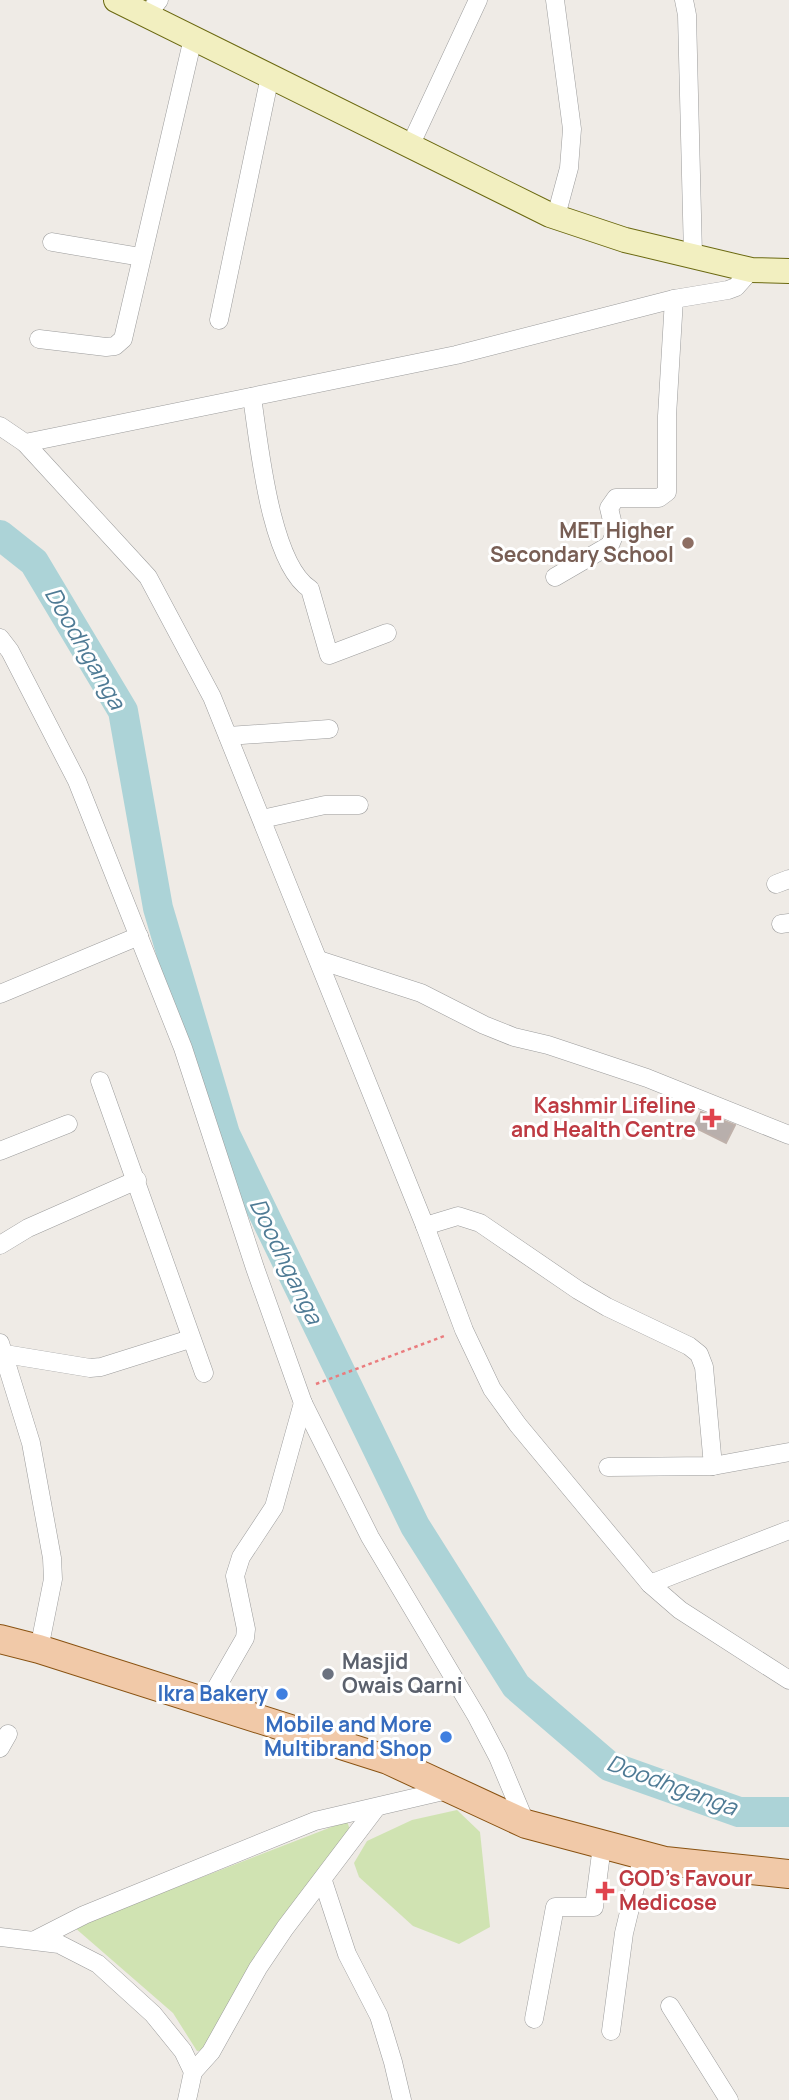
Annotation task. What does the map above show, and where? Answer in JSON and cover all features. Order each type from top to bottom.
[{"type":"main road","points":[[116,0],[153,8],[193,38],[550,215],[625,240],[751,270],[789,271]]},
{"type":"main road","points":[[0,1639],[388,1760],[526,1824],[665,1861],[789,1874]]},
{"type":"street","points":[[410,146],[478,0]]},
{"type":"street","points":[[555,0],[572,129],[569,168],[556,216]]},
{"type":"street","points":[[684,0],[687,15],[693,255]]},
{"type":"street","points":[[39,339],[106,347],[123,339],[193,38]]},
{"type":"street","points":[[219,320],[270,76]]},
{"type":"street","points":[[52,242],[141,257]]},
{"type":"street","points":[[25,443],[456,355],[674,299],[736,287],[751,270]]},
{"type":"street","points":[[555,577],[610,545],[615,533],[609,508],[616,498],[659,498],[667,492],[667,416],[674,299]]},
{"type":"street","points":[[252,397],[269,506],[291,568],[310,589],[329,654],[387,633]]},
{"type":"street","points":[[0,426],[25,443],[148,577],[212,697],[425,1226],[464,1330],[492,1389],[518,1425],[650,1584],[680,1610],[789,1680]]},
{"type":"street","points":[[0,638],[10,651],[77,781],[139,936],[188,1060],[255,1268],[303,1403],[370,1537],[498,1757],[526,1824]]},
{"type":"street","points":[[228,736],[329,729]]},
{"type":"street","points":[[262,819],[325,805],[359,805]]},
{"type":"street","points":[[0,994],[139,936]]},
{"type":"street","points":[[319,960],[421,993],[514,1037],[647,1078],[789,1135]]},
{"type":"street","points":[[100,1081],[204,1373]]},
{"type":"street","points":[[0,1151],[68,1124]]},
{"type":"street","points":[[0,1245],[28,1228],[136,1180]]},
{"type":"street","points":[[425,1226],[458,1216],[480,1223],[578,1290],[607,1307],[689,1346],[699,1354],[705,1367],[713,1466]]},
{"type":"street","points":[[39,1649],[53,1578],[52,1558],[31,1443],[2,1348],[90,1368],[101,1367],[190,1339]]},
{"type":"street","points":[[207,1704],[245,1638],[246,1629],[235,1576],[241,1557],[274,1507],[303,1403]]},
{"type":"street","points":[[608,1466],[713,1466],[789,1452]]},
{"type":"street","points":[[650,1584],[789,1531]]},
{"type":"street","points":[[35,1940],[84,1915],[315,1821],[452,1789]]},
{"type":"street","points":[[187,2100],[193,2072],[211,2052],[258,1968],[376,1808]]},
{"type":"street","points":[[534,2020],[555,1907],[594,1907],[602,1846]]},
{"type":"street","points":[[611,2031],[624,1933],[643,1855]]},
{"type":"street","points":[[323,1881],[347,1954],[379,2016],[394,2062],[402,2100]]},
{"type":"street","points":[[0,1937],[59,1944],[98,1964],[169,2031],[193,2072]]},
{"type":"street","points":[[670,2006],[729,2100]]},
{"type":"path","points":[[313,1385],[450,1334]]},
{"type":"green space","points":[[457,1810],[480,1832],[490,1927],[459,1944],[413,1926],[359,1877],[354,1863],[367,1841],[412,1820]]},
{"type":"green space","points":[[347,1821],[351,1833],[332,1866],[260,1949],[212,2049],[197,2051],[173,2013],[74,1927]]},
{"type":"building","points":[[701,1112],[735,1125],[726,1143],[694,1127]]},
{"type":"waterway","name":"Doodhganga","points":[[0,535],[34,562],[123,711],[158,908],[225,1134],[415,1526],[516,1686],[609,1766],[739,1812],[789,1812]]},
{"type":"place","name":"MET Higher Secondary School","points":[[688,543]]},
{"type":"place","name":"Kashmir Lifeline and Health Centre","points":[[712,1118]]},
{"type":"place","name":"Masjid Owais Qarni","points":[[328,1674]]},
{"type":"place","name":"Ikra Bakery","points":[[282,1694]]},
{"type":"place","name":"Mobile and More Multibrand Shop","points":[[446,1737]]},
{"type":"place","name":"GOD's Favour Medicose","points":[[605,1891]]}]
